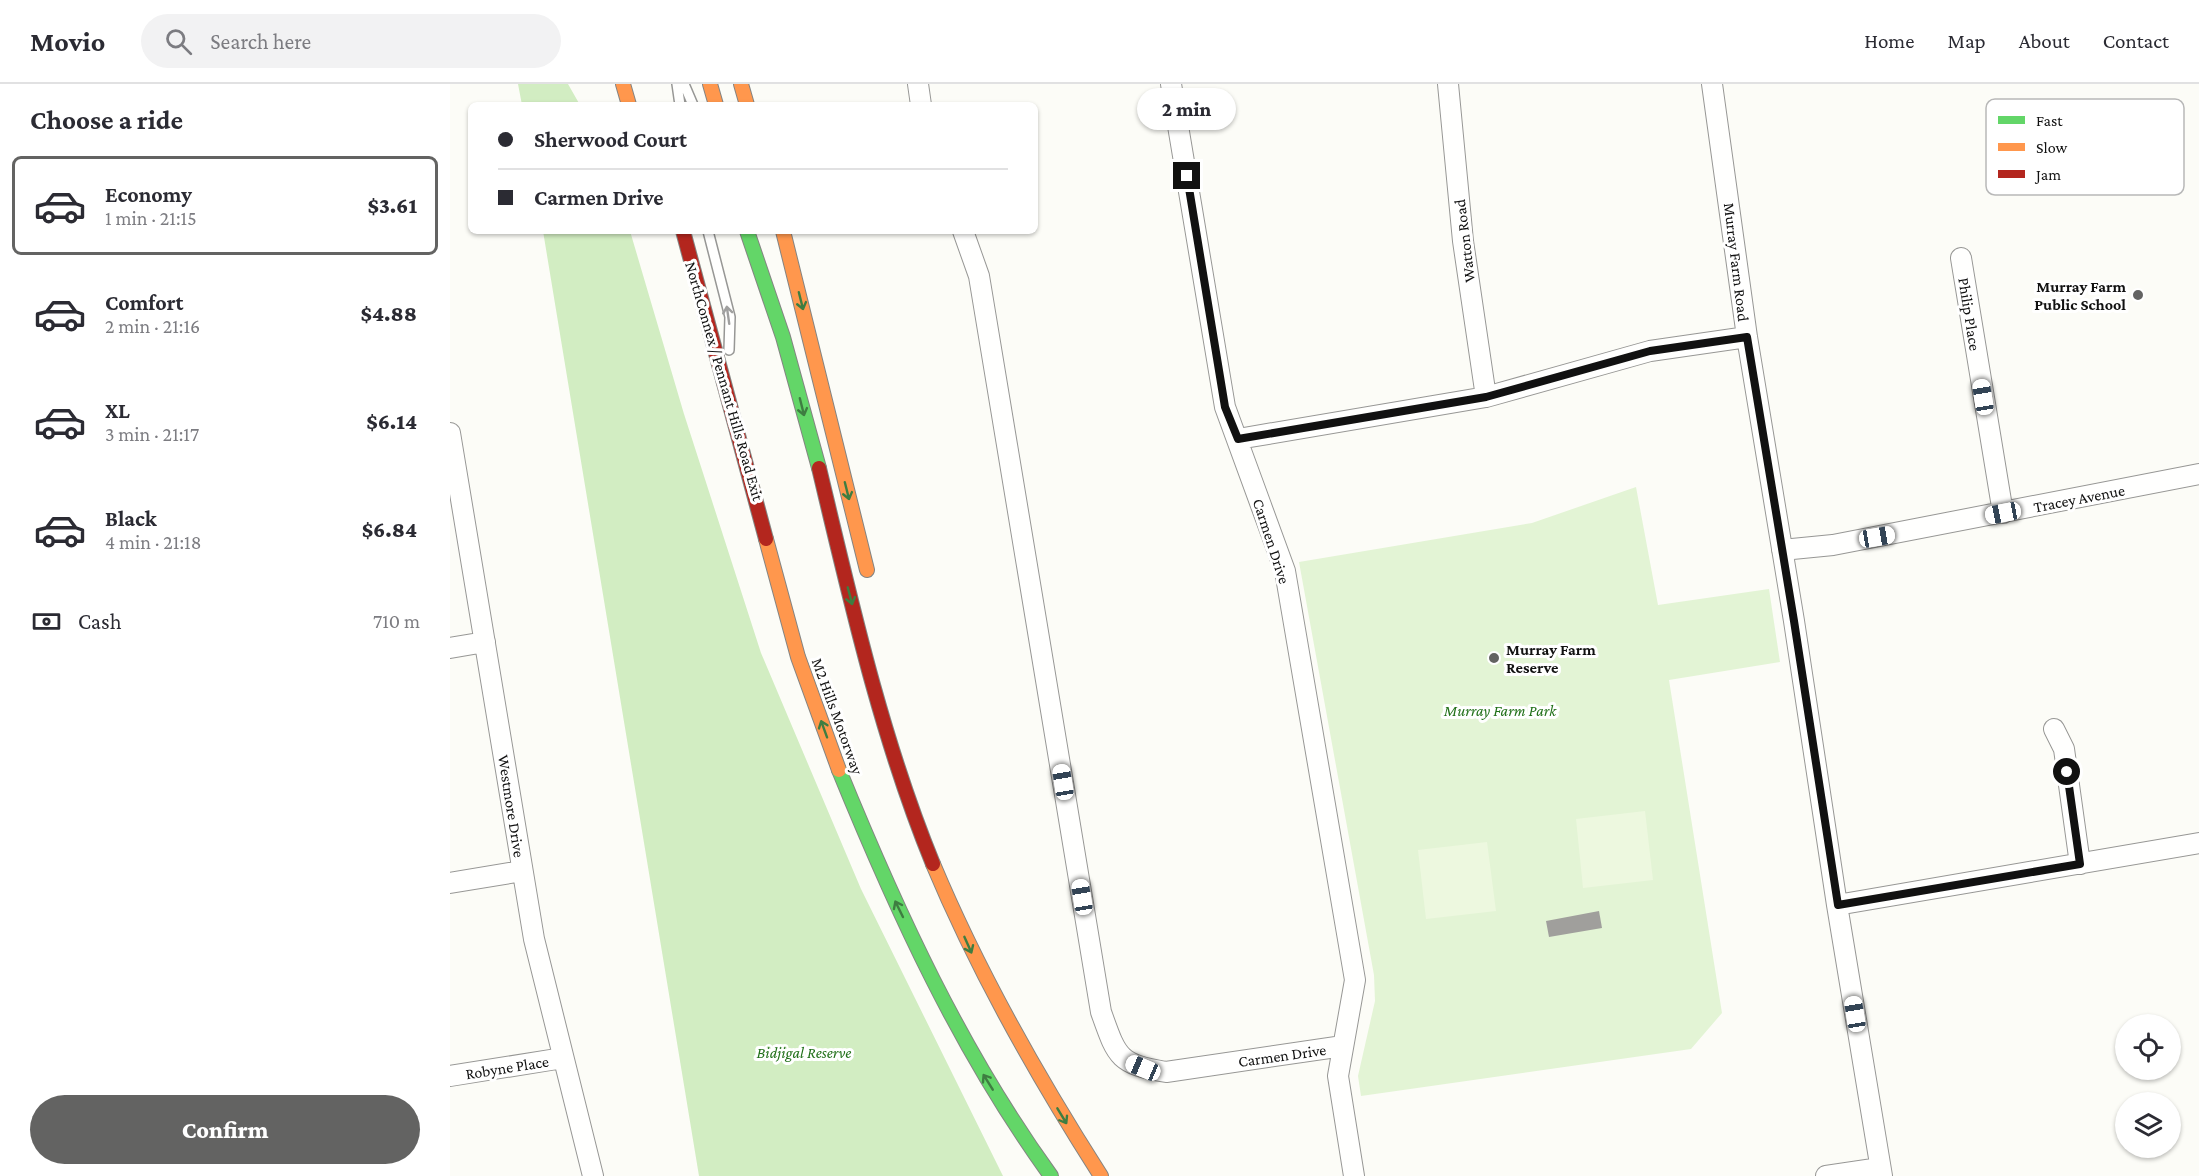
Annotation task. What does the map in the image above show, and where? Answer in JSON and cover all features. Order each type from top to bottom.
[{"type":"highway","points":[[623,84],[628,102]]},
{"type":"highway","points":[[710,84],[715,102]]},
{"type":"highway","points":[[741,84],[746,102]]},
{"type":"highway","name":"M2 Hills Motorway","points":[[684,234],[798,657],[829,745],[877,862],[935,985],[977,1064],[1019,1132],[1052,1176]]},
{"type":"highway","points":[[748,234],[788,350],[850,596],[907,794],[940,882],[974,959],[1009,1027],[1101,1176]]},
{"type":"highway","points":[[784,234],[870,586]]},
{"type":"highway","name":"NorthConnex / Pennant Hills Road Exit","points":[[746,514],[774,570]]},
{"type":"highway","points":[[888,687],[907,794]]},
{"type":"street","points":[[918,84],[921,102]]},
{"type":"street","name":"Carmen Drive","points":[[964,234],[979,276],[1101,1012],[1110,1037],[1123,1059],[1143,1068],[1166,1072],[1342,1046],[1355,980],[1287,582],[1225,407],[1171,84]]},
{"type":"street","name":"Watton Road","points":[[1448,84],[1463,241],[1486,397]]},
{"type":"street","name":"Murray Farm Road","points":[[1712,84],[1747,337],[1881,1172],[1826,1176]]},
{"type":"street","name":"Philip Place","points":[[1960,258],[2003,513]]},
{"type":"street","points":[[1238,439],[1486,397],[1650,351],[1747,337]]},
{"type":"street","name":"Westmore Drive","points":[[450,433],[534,939],[593,1176]]},
{"type":"street","name":"Tracey Avenue","points":[[1782,550],[1833,545],[2199,474]]},
{"type":"street","points":[[450,648],[485,642]]},
{"type":"street","points":[[2054,729],[2064,749],[2080,864]]},
{"type":"street","points":[[1838,905],[2199,843]]},
{"type":"street","points":[[450,883],[522,871]]},
{"type":"street","points":[[1342,1046],[1338,1076],[1354,1176]]},
{"type":"street","name":"Robyne Place","points":[[450,1076],[563,1058]]},
{"type":"lane","points":[[677,84],[680,102]]},
{"type":"lane","points":[[684,84],[692,102]]},
{"type":"lane","points":[[709,234],[730,316],[728,394]]},
{"type":"lane","points":[[743,234],[788,350]]},
{"type":"green space","points":[[518,84],[568,84],[578,102],[521,102]]},
{"type":"green space","name":"Bidjigal Reserve","points":[[543,234],[631,234],[684,414],[761,653],[861,889],[1003,1176],[699,1176]]},
{"type":"green space","name":"Murray Farm Park","points":[[1636,487],[1658,605],[1769,589],[1780,662],[1669,680],[1722,1013],[1691,1049],[1361,1096],[1358,1076],[1375,1001],[1374,975],[1299,562],[1532,523]]},
{"type":"green space","points":[[1645,811],[1653,880],[1583,888],[1576,819]]},
{"type":"green space","points":[[1487,842],[1496,911],[1426,919],[1418,850]]},
{"type":"building","points":[[1599,911],[1602,928],[1549,937],[1546,921]]},
{"type":"traffic: fast","points":[[748,234],[783,337],[819,468]]},
{"type":"traffic: fast","points":[[839,770],[884,876],[933,980],[988,1080],[1018,1129],[1051,1176]]},
{"type":"traffic: slow","points":[[623,84],[628,102]]},
{"type":"traffic: slow","points":[[710,84],[715,102]]},
{"type":"traffic: slow","points":[[741,84],[746,102]]},
{"type":"traffic: slow","points":[[784,234],[867,570]]},
{"type":"traffic: slow","points":[[766,539],[798,657],[839,770]]},
{"type":"traffic: slow","points":[[933,864],[989,985],[1054,1101],[1101,1176]]},
{"type":"traffic: jam","points":[[684,234],[766,539]]},
{"type":"traffic: jam","points":[[819,468],[868,669],[914,816],[933,864]]},
{"type":"place","name":"Murray Farm Public School","points":[[2138,295]]},
{"type":"place","name":"Murray Farm Reserve","points":[[1494,658]]},
{"type":"route","points":[[1187,176],[1225,407],[1238,439],[1486,397],[1650,351],[1747,337],[1838,905],[2080,864],[2067,772]]}]
